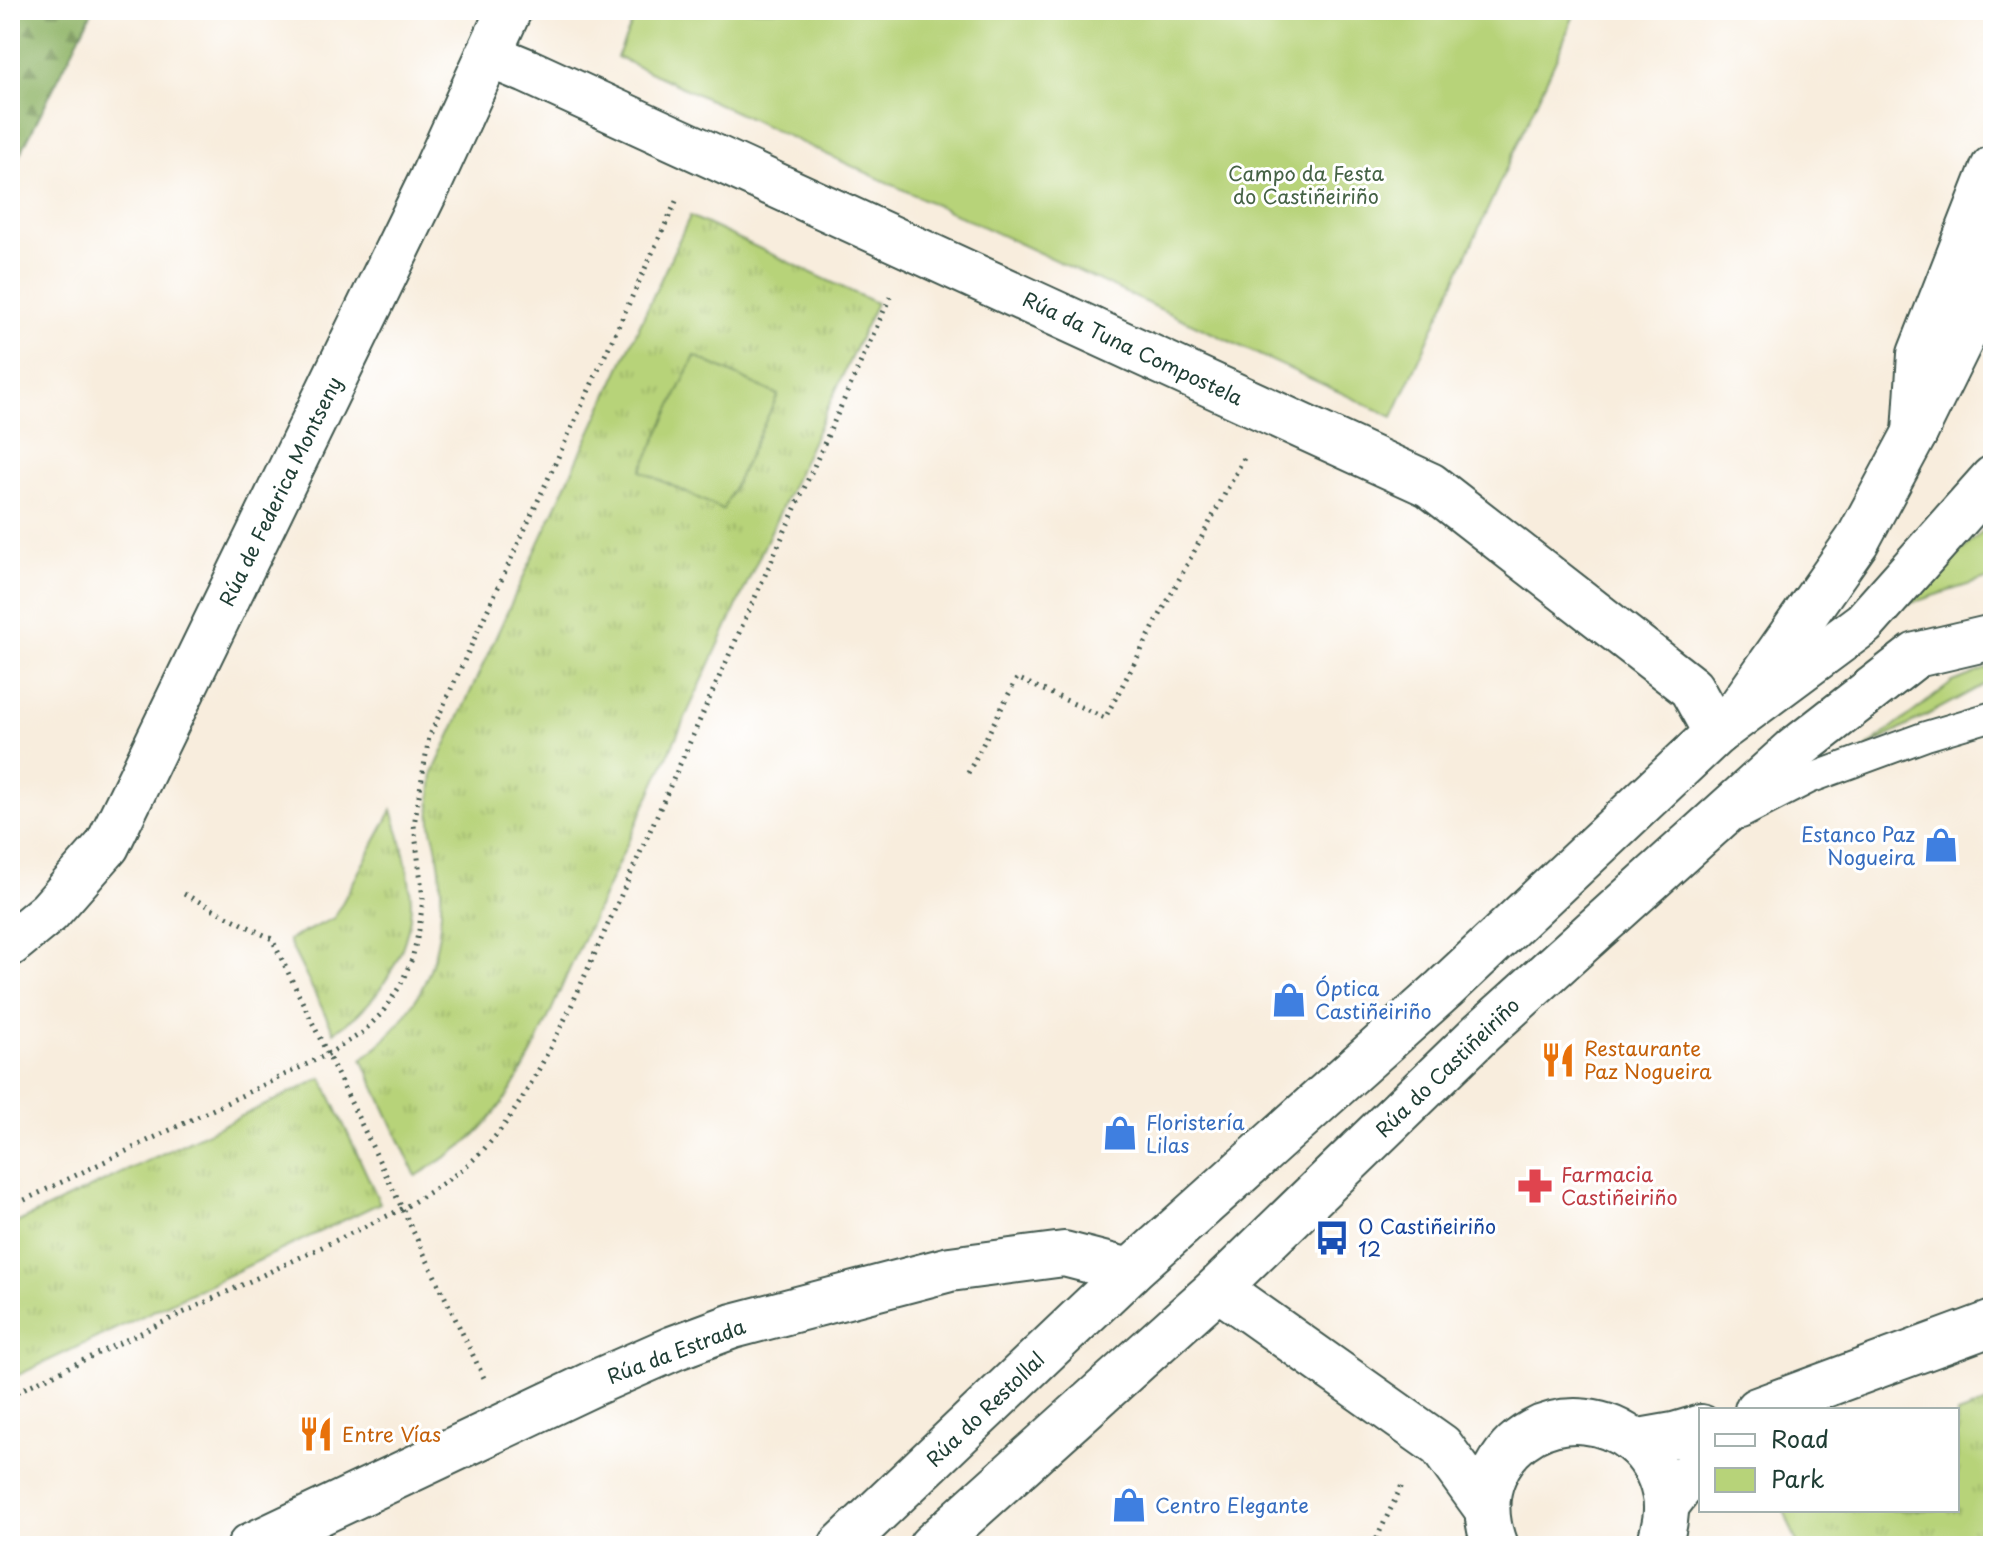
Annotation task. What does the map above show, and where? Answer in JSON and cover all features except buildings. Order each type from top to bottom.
[{"type":"main road","name":"Rúa de Federica Montseny","points":[[10,944],[49,912],[107,846],[424,194],[509,10]]},
{"type":"main road","name":"Rúa da Tuna Compostela","points":[[488,55],[1430,485],[1691,688],[1716,733]]},
{"type":"main road","points":[[1915,433],[1920,354],[1993,168]]},
{"type":"main road","points":[[1130,1271],[1444,989],[1742,705],[1857,541],[1915,433],[1980,301],[1993,267]]},
{"type":"main road","points":[[1716,733],[1864,623],[1993,478]]},
{"type":"main road","name":"Rúa do Castiñeiriño","points":[[931,1546],[1218,1288],[1482,1032],[1793,751],[1916,655],[1993,637]]},
{"type":"main road","name":"Rúa da Estrada","points":[[250,1546],[592,1384],[733,1326],[964,1267],[1064,1254],[1130,1271]]},
{"type":"main road","name":"Rúa do Restollal","points":[[841,1546],[1130,1271]]},
{"type":"main road","points":[[1218,1288],[1441,1446],[1491,1535]]},
{"type":"main road","points":[[1765,1408],[1993,1323]]},
{"type":"main road","points":[[1491,1535],[1490,1484],[1499,1464],[1515,1445],[1533,1431],[1555,1423],[1577,1420],[1601,1424],[1623,1433],[1641,1447],[1654,1466],[1664,1492],[1662,1526]]},
{"type":"main road","points":[[1634,1442],[1699,1428]]},
{"type":"main road","points":[[1441,1446],[1488,1449],[1515,1445]]},
{"type":"main road","points":[[1662,1526],[1699,1463]]},
{"type":"lane","points":[[1698,836],[1809,779],[1926,736],[1993,716]]},
{"type":"path","points":[[10,1207],[328,1054],[362,1033],[382,1013],[400,986],[412,959],[423,899],[414,825],[429,737],[682,190]]},
{"type":"path","points":[[10,1395],[402,1209],[449,1179],[499,1131],[531,1084],[569,1011],[895,287]]},
{"type":"path","points":[[968,773],[1017,678],[1105,718],[1249,450]]},
{"type":"path","points":[[184,894],[272,939],[489,1390]]},
{"type":"path","points":[[1373,1546],[1405,1480]]},
{"type":"green space","points":[[10,10],[93,10],[10,174]]},
{"type":"green space","name":"Campo da Festa do Castiñeiriño","points":[[638,10],[1563,10],[1574,15],[1393,417],[617,57]]},
{"type":"green space","points":[[690,216],[876,303],[531,1055],[507,1097],[476,1134],[416,1176],[362,1059],[399,1024],[413,1004],[424,984],[438,939],[441,888],[430,816],[433,773]]},
{"type":"green space","points":[[695,356],[778,395],[723,510],[641,471]]},
{"type":"green space","points":[[1993,521],[1993,579],[1905,605]]},
{"type":"green space","points":[[1993,666],[1993,683],[1983,685],[1866,748],[1953,682]]},
{"type":"green space","points":[[392,810],[409,879],[411,902],[407,932],[396,962],[379,990],[356,1016],[334,1032],[288,940],[334,918]]},
{"type":"green space","points":[[322,1078],[380,1203],[10,1379],[10,1226]]},
{"type":"green space","points":[[1993,1401],[1993,1546],[1798,1546],[1785,1512],[1959,1512],[1959,1413]]},
{"type":"place","name":"Estanco Paz Nogueira","points":[[1941,845]]},
{"type":"place","name":"Óptica Castiñeiriño","points":[[1289,1000]]},
{"type":"place","name":"Restaurante Paz Nogueira","points":[[1558,1060]]},
{"type":"place","name":"Floristería Lilas","points":[[1120,1133]]},
{"type":"place","name":"Farmacia Castiñeiriño","points":[[1535,1186]]},
{"type":"place","name":"O Castiñeiriño 12","points":[[1332,1238]]},
{"type":"place","name":"Entre Vías","points":[[316,1434]]},
{"type":"place","name":"Centro Elegante","points":[[1129,1505]]}]
